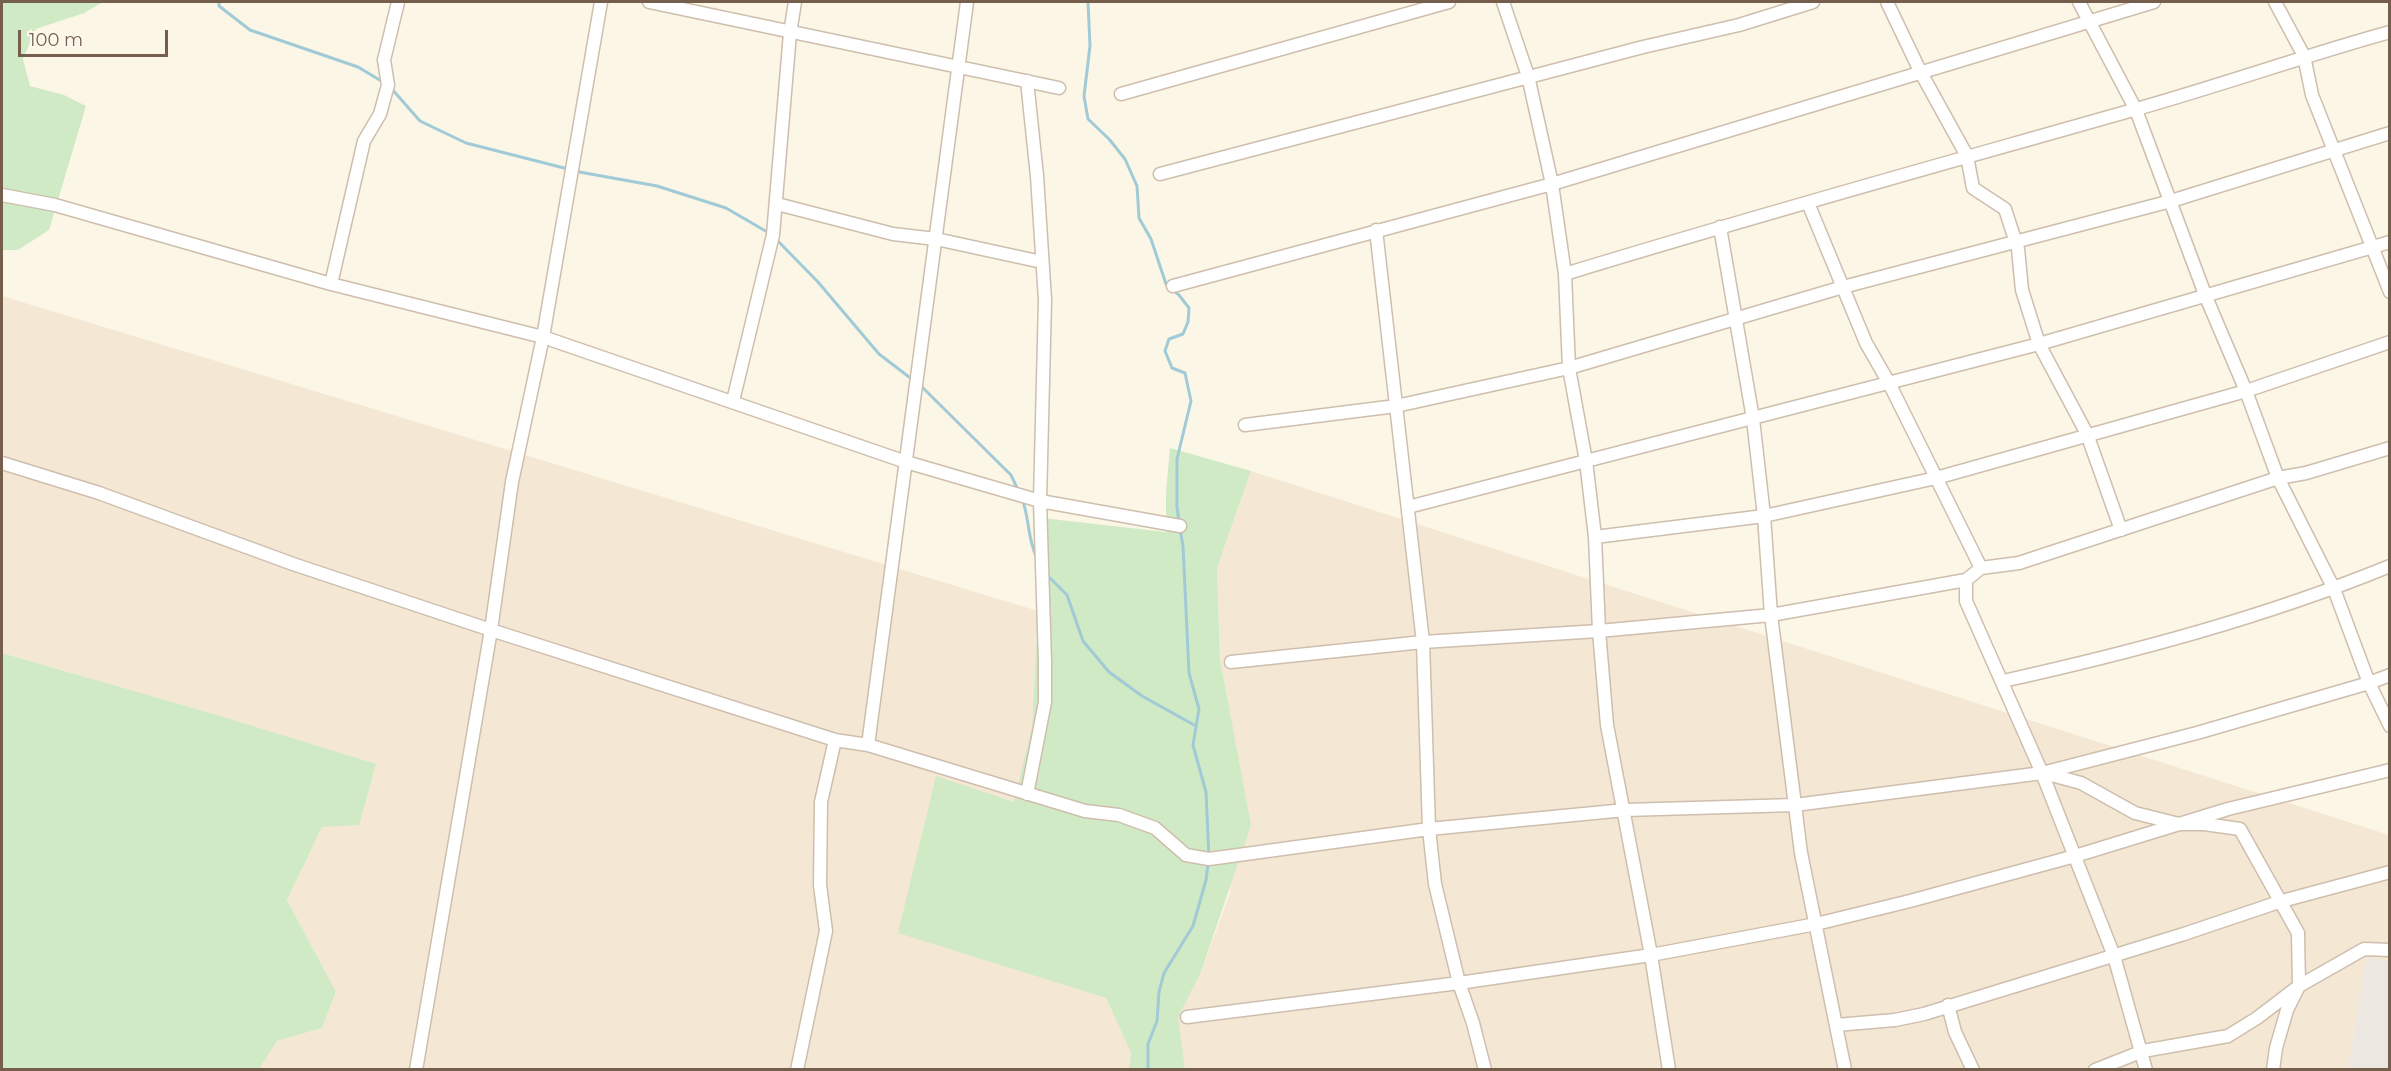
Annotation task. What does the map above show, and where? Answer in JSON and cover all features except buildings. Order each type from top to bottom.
[{"type":"street","points":[[331,284],[364,141],[380,114],[388,85],[384,60],[398,2]]},
{"type":"street","points":[[416,1070],[491,630],[512,482],[543,337],[601,2]]},
{"type":"street","points":[[650,2],[1059,88]]},
{"type":"street","points":[[734,401],[773,235],[790,33],[795,2]]},
{"type":"street","points":[[868,745],[968,2]]},
{"type":"street","points":[[1121,94],[1449,2]]},
{"type":"street","points":[[1503,2],[1528,76],[1552,184],[1565,274],[1569,368],[1586,460],[1595,537],[1599,631],[1607,725],[1625,810],[1669,1070]]},
{"type":"street","points":[[1160,174],[1528,76],[1739,25],[1813,2]]},
{"type":"street","points":[[1887,2],[1920,71],[1967,156],[1973,188],[2005,209],[2017,242],[2022,290],[2039,344],[2087,435],[2121,530]]},
{"type":"street","points":[[2079,2],[2136,110],[2206,297],[2246,391],[2278,478],[2334,589],[2369,683],[2390,726]]},
{"type":"street","points":[[1173,286],[1552,184],[2154,2]]},
{"type":"street","points":[[2276,2],[2304,56],[2312,95],[2390,292]]},
{"type":"street","points":[[1565,274],[1967,156],[2136,110],[2304,56],[2390,32]]},
{"type":"street","points":[[1027,81],[1045,300],[1040,501],[1045,702],[1027,794]]},
{"type":"street","points":[[1245,425],[1396,406],[1569,368],[1843,287],[2171,201],[2390,133]]},
{"type":"street","points":[[2,195],[93,215],[331,284],[543,337],[906,462],[1040,501],[1180,526]]},
{"type":"street","points":[[1808,203],[1866,343],[1889,383],[1981,568]]},
{"type":"street","points":[[777,204],[893,234],[936,239],[1042,262]]},
{"type":"street","points":[[1720,227],[1753,419],[1764,516],[1771,615],[1801,854],[1845,1070]]},
{"type":"street","points":[[1376,231],[1423,642],[1429,829],[1436,884],[1459,983],[1473,1023],[1485,1070]]},
{"type":"street","points":[[1408,507],[2039,344],[2390,242]]},
{"type":"street","points":[[1595,537],[1764,516],[1936,478],[2246,391],[2390,342]]},
{"type":"street","points":[[1231,662],[1423,642],[1599,631],[1771,615],[1966,580],[1981,568],[2019,563],[2278,478],[2306,473],[2390,448]]},
{"type":"street","points":[[2,463],[99,493],[293,564],[491,630],[835,740],[868,745],[1085,811],[1119,815],[1155,828],[1186,855],[1209,859],[1429,829],[1625,810],[1794,805],[2042,773],[2197,733],[2390,675]]},
{"type":"street","points":[[2003,681],[2105,658],[2167,641],[2334,589],[2390,566]]},
{"type":"street","points":[[1966,580],[1966,601],[2042,773],[2114,956],[2143,1051],[2146,1070]]},
{"type":"street","points":[[797,1070],[826,931],[819,885],[821,802],[835,740]]},
{"type":"street","points":[[1187,1017],[1459,983],[1651,955],[1816,924],[2075,856],[2228,809],[2390,770]]},
{"type":"street","points":[[2042,773],[2081,783],[2135,813],[2179,824],[2204,824],[2240,829],[2298,933],[2299,986],[2284,1021],[2273,1070]]},
{"type":"street","points":[[1836,1025],[1895,1020],[1924,1014],[2114,956],[2282,901],[2390,872]]},
{"type":"street","points":[[2095,1070],[2143,1051],[2229,1036],[2299,986],[2364,949],[2390,950]]},
{"type":"street","points":[[1948,1005],[1955,1032],[1972,1070]]},
{"type":"shaded area","points":[[2,296],[1038,611],[1032,726],[1014,803],[898,932],[1106,998],[1131,1053],[1129,1069],[259,1069],[277,1041],[322,1028],[336,993],[287,900],[322,827],[89,678],[2,653]]},
{"type":"shaded area","points":[[1251,471],[2389,835],[2389,961],[2366,958],[2348,1069],[1185,1070],[1177,1017],[1201,972],[1230,893],[1236,749],[1220,659],[1217,568]]},
{"type":"shaded area","points":[[2366,957],[2389,961],[2389,1069],[2348,1069]]},
{"type":"green space","points":[[2,2],[103,2],[84,13],[36,29],[23,59],[30,86],[64,95],[86,106],[49,230],[18,250],[2,250]]},
{"type":"green space","points":[[1170,448],[1251,471],[1217,568],[1220,659],[1251,825],[1201,972],[1178,1017],[1185,1069],[1129,1069],[1131,1053],[1106,998],[898,933],[936,776],[1014,802],[1032,726],[1038,611],[1033,517],[1166,532],[1166,492]]},
{"type":"green space","points":[[2,653],[376,764],[359,825],[322,827],[287,900],[336,992],[322,1028],[277,1041],[259,1069],[2,1069]]},
{"type":"waterway","points":[[219,2],[219,6],[250,30],[358,67],[383,82]]},
{"type":"waterway","points":[[1088,2],[1090,46],[1084,96],[1088,119],[1109,139],[1125,159],[1137,186],[1139,218],[1151,239],[1166,284],[1189,308],[1188,322],[1183,334],[1169,339],[1165,351],[1172,368],[1185,373],[1191,401],[1177,459],[1179,522]]},
{"type":"waterway","points":[[391,88],[420,121],[466,143],[568,169]]},
{"type":"waterway","points":[[574,171],[657,186],[726,208],[769,233]]},
{"type":"waterway","points":[[776,239],[818,282],[879,354],[913,380]]},
{"type":"waterway","points":[[921,386],[1011,475],[1018,490]]},
{"type":"waterway","points":[[1022,499],[1037,558]]},
{"type":"waterway","points":[[1180,529],[1183,546],[1189,673],[1199,709],[1193,745],[1206,792],[1209,857]]},
{"type":"waterway","points":[[1046,574],[1067,595],[1083,641],[1109,672],[1142,696],[1196,726]]},
{"type":"waterway","points":[[1148,1070],[1148,1044],[1157,1021],[1159,992],[1164,973],[1193,926],[1206,880],[1208,864]]}]
